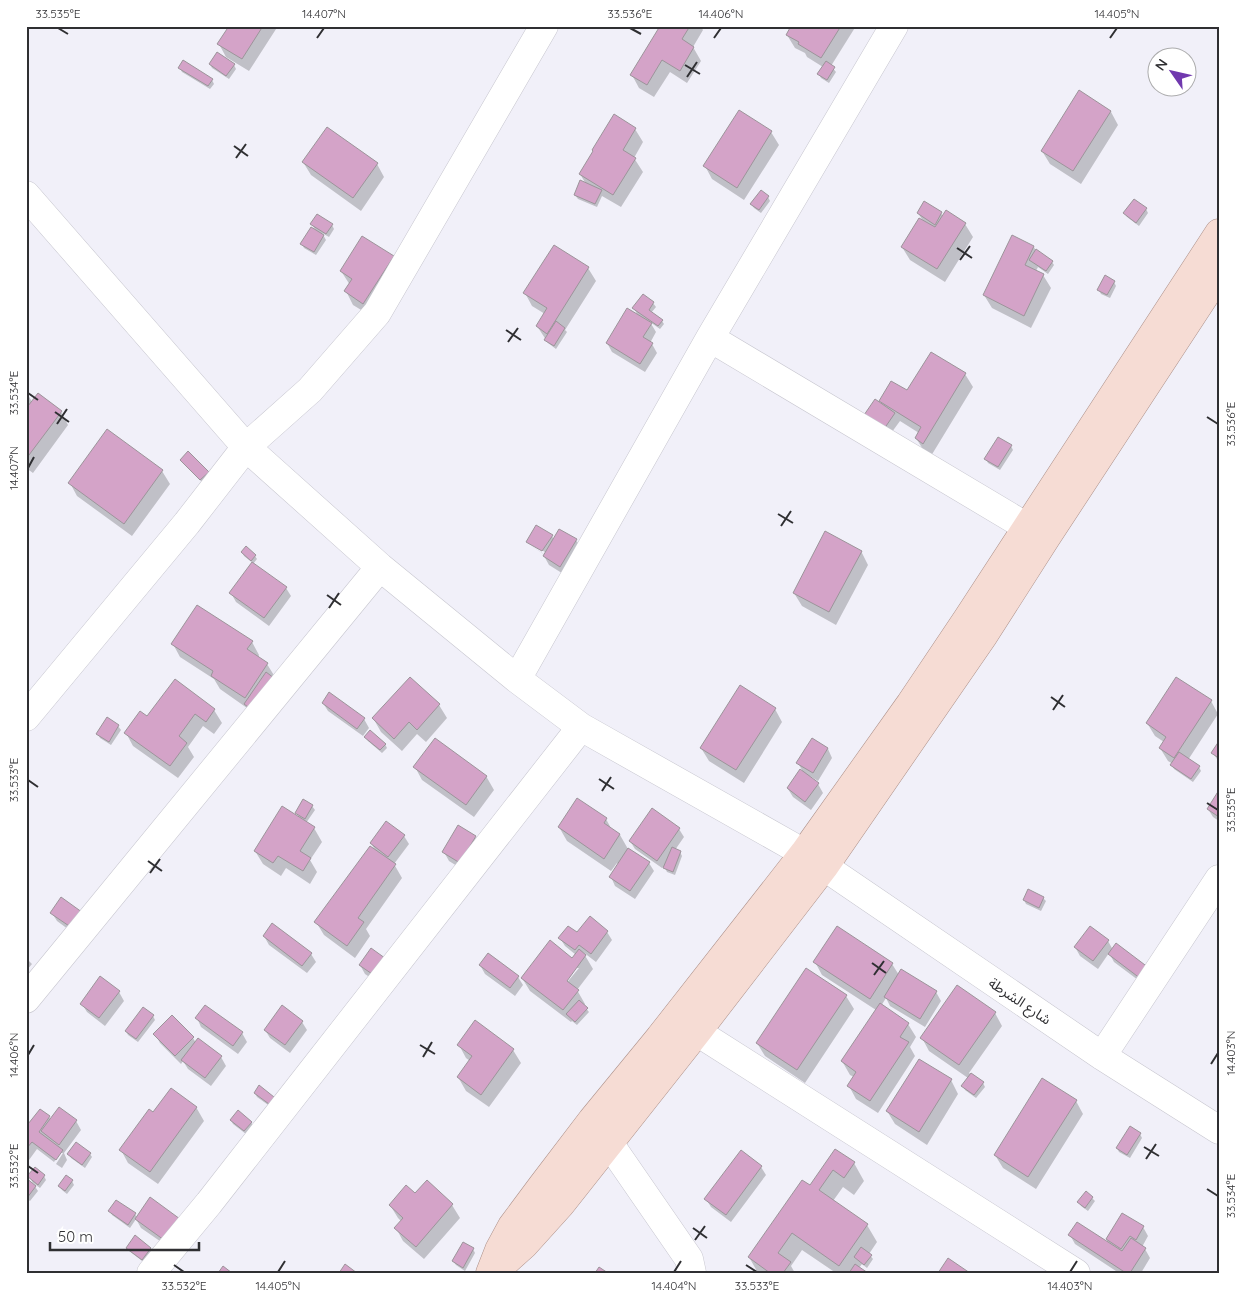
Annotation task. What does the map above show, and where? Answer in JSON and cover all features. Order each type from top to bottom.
[{"type":"main road","points":[[491,1273],[524,1246],[544,1224],[697,1032],[814,860],[910,704],[1219,232]]},
{"type":"main road","points":[[491,1273],[498,1250],[512,1226],[592,1120],[660,1037],[814,860],[984,635],[1219,274]]},
{"type":"street","points":[[26,717],[181,530],[246,447],[310,390],[377,313],[544,26]]},
{"type":"street","points":[[517,679],[710,338],[894,26]]},
{"type":"street","name":"شارع الشرطة","points":[[26,195],[246,447],[380,567],[517,679],[580,728],[814,860],[1102,1056],[1219,1130]]},
{"type":"street","points":[[710,338],[1027,527]]},
{"type":"street","points":[[26,999],[380,567]]},
{"type":"street","points":[[151,1273],[209,1203],[580,728]]},
{"type":"street","points":[[1102,1056],[1219,879]]},
{"type":"street","points":[[697,1032],[1076,1273]]},
{"type":"street","points":[[609,1143],[689,1259],[692,1273]]},
{"type":"building","points":[[229,26],[263,26],[242,59],[217,44]]},
{"type":"building","points":[[660,26],[690,26],[682,39],[694,47],[680,71],[662,60],[647,85],[630,75]]},
{"type":"building","points":[[791,26],[841,26],[821,58],[786,35]]},
{"type":"building","points":[[217,52],[235,64],[226,76],[209,64]]},
{"type":"building","points":[[183,60],[213,79],[208,86],[178,68]]},
{"type":"building","points":[[826,61],[835,67],[827,80],[817,74]]},
{"type":"building","points":[[1079,90],[1111,111],[1073,171],[1041,151]]},
{"type":"building","points":[[739,110],[772,131],[737,188],[703,166]]},
{"type":"building","points":[[614,114],[636,128],[623,150],[636,158],[613,195],[579,174]]},
{"type":"building","points":[[327,127],[378,163],[353,198],[302,162]]},
{"type":"building","points":[[580,180],[602,190],[595,204],[574,195]]},
{"type":"building","points":[[761,190],[769,196],[759,210],[750,204]]},
{"type":"building","points":[[1134,199],[1147,208],[1136,223],[1123,213]]},
{"type":"building","points":[[924,201],[942,212],[935,225],[917,213]]},
{"type":"building","points":[[946,210],[966,223],[937,269],[901,247],[919,218],[935,227]]},
{"type":"building","points":[[317,214],[333,224],[326,234],[310,224]]},
{"type":"building","points":[[311,227],[324,235],[314,252],[300,244]]},
{"type":"building","points":[[1012,235],[1034,246],[1025,265],[1044,274],[1024,316],[983,295]]},
{"type":"building","points":[[362,236],[394,256],[363,304],[344,291],[352,279],[340,271]]},
{"type":"building","points":[[554,245],[589,267],[547,334],[536,326],[547,308],[523,293]]},
{"type":"building","points":[[1036,249],[1053,261],[1046,271],[1029,260]]},
{"type":"building","points":[[1105,275],[1115,281],[1107,295],[1097,290]]},
{"type":"building","points":[[643,294],[654,302],[649,310],[663,320],[658,326],[632,308]]},
{"type":"building","points":[[627,308],[652,323],[643,337],[653,343],[640,364],[606,343]]},
{"type":"building","points":[[556,321],[565,328],[554,346],[544,340]]},
{"type":"building","points":[[931,352],[966,373],[923,444],[915,438],[921,427],[879,401],[891,381],[907,390]]},
{"type":"building","points":[[38,393],[62,411],[26,459],[26,404],[28,406]]},
{"type":"building","points":[[875,399],[895,413],[884,429],[864,415]]},
{"type":"building","points":[[107,429],[163,470],[124,524],[68,483]]},
{"type":"building","points":[[998,437],[1012,445],[998,467],[984,459]]},
{"type":"building","points":[[188,451],[209,472],[200,480],[180,460]]},
{"type":"building","points":[[536,525],[553,535],[542,551],[526,542]]},
{"type":"building","points":[[559,529],[577,539],[560,567],[543,556]]},
{"type":"building","points":[[825,531],[862,551],[829,612],[793,593]]},
{"type":"building","points":[[246,546],[256,555],[251,561],[241,552]]},
{"type":"building","points":[[252,562],[287,587],[264,618],[229,593]]},
{"type":"building","points":[[197,605],[253,641],[247,649],[268,663],[245,698],[211,676],[213,671],[171,644]]},
{"type":"building","points":[[266,672],[274,678],[252,710],[244,704]]},
{"type":"building","points":[[410,677],[440,704],[417,730],[409,722],[394,739],[372,718]]},
{"type":"building","points":[[1176,677],[1212,700],[1174,758],[1159,748],[1166,737],[1146,723]]},
{"type":"building","points":[[175,679],[215,709],[206,722],[195,714],[179,736],[187,743],[170,766],[124,733],[140,711],[147,716]]},
{"type":"building","points":[[740,685],[776,708],[736,770],[700,748]]},
{"type":"building","points":[[329,692],[365,718],[357,729],[322,703]]},
{"type":"building","points":[[107,717],[119,725],[109,742],[96,734]]},
{"type":"building","points":[[370,730],[386,744],[380,750],[364,737]]},
{"type":"building","points":[[435,738],[487,776],[466,805],[413,767]]},
{"type":"building","points":[[812,738],[828,748],[813,773],[796,763]]},
{"type":"building","points":[[1219,741],[1219,758],[1211,753]]},
{"type":"building","points":[[1179,752],[1200,766],[1191,779],[1170,765]]},
{"type":"building","points":[[800,769],[819,783],[805,802],[787,788]]},
{"type":"building","points":[[1219,790],[1219,817],[1207,809]]},
{"type":"building","points":[[577,798],[607,818],[604,823],[620,834],[604,859],[558,827]]},
{"type":"building","points":[[303,799],[313,805],[305,819],[295,813]]},
{"type":"building","points":[[282,806],[315,827],[300,851],[311,858],[303,871],[278,856],[273,863],[254,851]]},
{"type":"building","points":[[652,808],[680,828],[657,861],[629,841]]},
{"type":"building","points":[[386,821],[405,835],[388,857],[370,843]]},
{"type":"building","points":[[458,825],[476,836],[460,863],[442,852]]},
{"type":"building","points":[[370,846],[396,864],[358,918],[364,922],[347,946],[314,922]]},
{"type":"building","points":[[672,847],[681,851],[673,872],[663,868]]},
{"type":"building","points":[[628,848],[650,862],[630,891],[609,877]]},
{"type":"building","points":[[1028,889],[1044,897],[1039,908],[1023,900]]},
{"type":"building","points":[[61,897],[86,915],[75,930],[50,913]]},
{"type":"building","points":[[590,916],[608,931],[591,954],[579,945],[575,950],[558,938],[568,926],[577,932]]},
{"type":"building","points":[[272,923],[312,953],[302,966],[263,936]]},
{"type":"building","points":[[837,926],[893,963],[870,999],[813,962]]},
{"type":"building","points":[[1090,926],[1109,940],[1093,961],[1074,947]]},
{"type":"building","points":[[550,940],[572,958],[579,949],[586,955],[567,981],[579,990],[563,1010],[521,978]]},
{"type":"building","points":[[1116,943],[1149,968],[1141,979],[1108,954]]},
{"type":"building","points":[[371,948],[389,961],[378,978],[359,965]]},
{"type":"building","points":[[488,953],[519,976],[510,988],[479,965]]},
{"type":"building","points":[[806,968],[847,995],[797,1070],[756,1043]]},
{"type":"building","points":[[901,969],[937,991],[920,1019],[884,997]]},
{"type":"building","points":[[100,976],[120,991],[99,1018],[80,1004]]},
{"type":"building","points":[[957,985],[996,1012],[959,1065],[920,1038]]},
{"type":"building","points":[[579,1000],[588,1008],[575,1022],[566,1014]]},
{"type":"building","points":[[880,1003],[909,1023],[900,1037],[909,1042],[870,1101],[847,1086],[856,1072],[841,1061]]},
{"type":"building","points":[[205,1005],[243,1032],[233,1046],[195,1018]]},
{"type":"building","points":[[282,1005],[303,1021],[285,1045],[264,1030]]},
{"type":"building","points":[[143,1007],[154,1015],[136,1039],[125,1031]]},
{"type":"building","points":[[172,1015],[194,1037],[175,1056],[153,1034]]},
{"type":"building","points":[[475,1020],[514,1049],[481,1095],[457,1077],[472,1056],[457,1045]]},
{"type":"building","points":[[198,1038],[222,1056],[205,1078],[181,1060]]},
{"type":"building","points":[[919,1059],[952,1079],[919,1132],[886,1111]]},
{"type":"building","points":[[971,1073],[984,1082],[974,1095],[961,1086]]},
{"type":"building","points":[[1042,1078],[1077,1100],[1028,1177],[994,1155]]},
{"type":"building","points":[[259,1085],[274,1097],[269,1104],[254,1093]]},
{"type":"building","points":[[171,1088],[197,1107],[150,1172],[119,1150],[149,1109],[153,1112]]},
{"type":"building","points":[[59,1107],[77,1120],[59,1145],[41,1131]]},
{"type":"building","points":[[40,1109],[50,1116],[39,1132],[63,1150],[56,1160],[32,1142],[26,1149],[26,1123],[28,1124]]},
{"type":"building","points":[[238,1110],[252,1122],[244,1131],[230,1120]]},
{"type":"building","points":[[1130,1126],[1141,1133],[1127,1155],[1116,1148]]},
{"type":"building","points":[[76,1142],[91,1153],[82,1165],[67,1154]]},
{"type":"building","points":[[835,1149],[855,1162],[844,1178],[833,1170],[819,1190],[868,1224],[839,1266],[792,1233],[778,1253],[791,1262],[783,1273],[770,1273],[748,1257],[802,1180],[810,1185]]},
{"type":"building","points":[[741,1150],[762,1166],[726,1215],[704,1199]]},
{"type":"building","points":[[35,1167],[45,1175],[38,1185],[27,1176]]},
{"type":"building","points":[[66,1175],[73,1180],[65,1191],[58,1186]]},
{"type":"building","points":[[26,1178],[36,1186],[27,1198],[26,1197]]},
{"type":"building","points":[[427,1180],[453,1204],[416,1247],[394,1228],[403,1218],[389,1205],[406,1185],[415,1193]]},
{"type":"building","points":[[1086,1191],[1093,1197],[1085,1208],[1077,1202]]},
{"type":"building","points":[[150,1197],[180,1219],[164,1240],[135,1219]]},
{"type":"building","points":[[116,1200],[136,1213],[128,1225],[108,1211]]},
{"type":"building","points":[[1122,1213],[1144,1226],[1136,1240],[1130,1236],[1121,1249],[1106,1239]]},
{"type":"building","points":[[1077,1222],[1122,1251],[1131,1238],[1146,1248],[1130,1273],[1126,1273],[1068,1235]]},
{"type":"building","points":[[135,1235],[151,1248],[142,1260],[126,1248]]},
{"type":"building","points":[[463,1242],[474,1248],[463,1268],[452,1261]]},
{"type":"building","points":[[861,1247],[872,1255],[864,1265],[854,1257]]},
{"type":"building","points":[[948,1258],[970,1273],[938,1273]]},
{"type":"building","points":[[345,1264],[357,1273],[339,1273]]},
{"type":"building","points":[[855,1264],[868,1273],[849,1273]]},
{"type":"building","points":[[223,1266],[232,1273],[218,1273]]},
{"type":"building","points":[[599,1267],[608,1273],[595,1273]]}]
